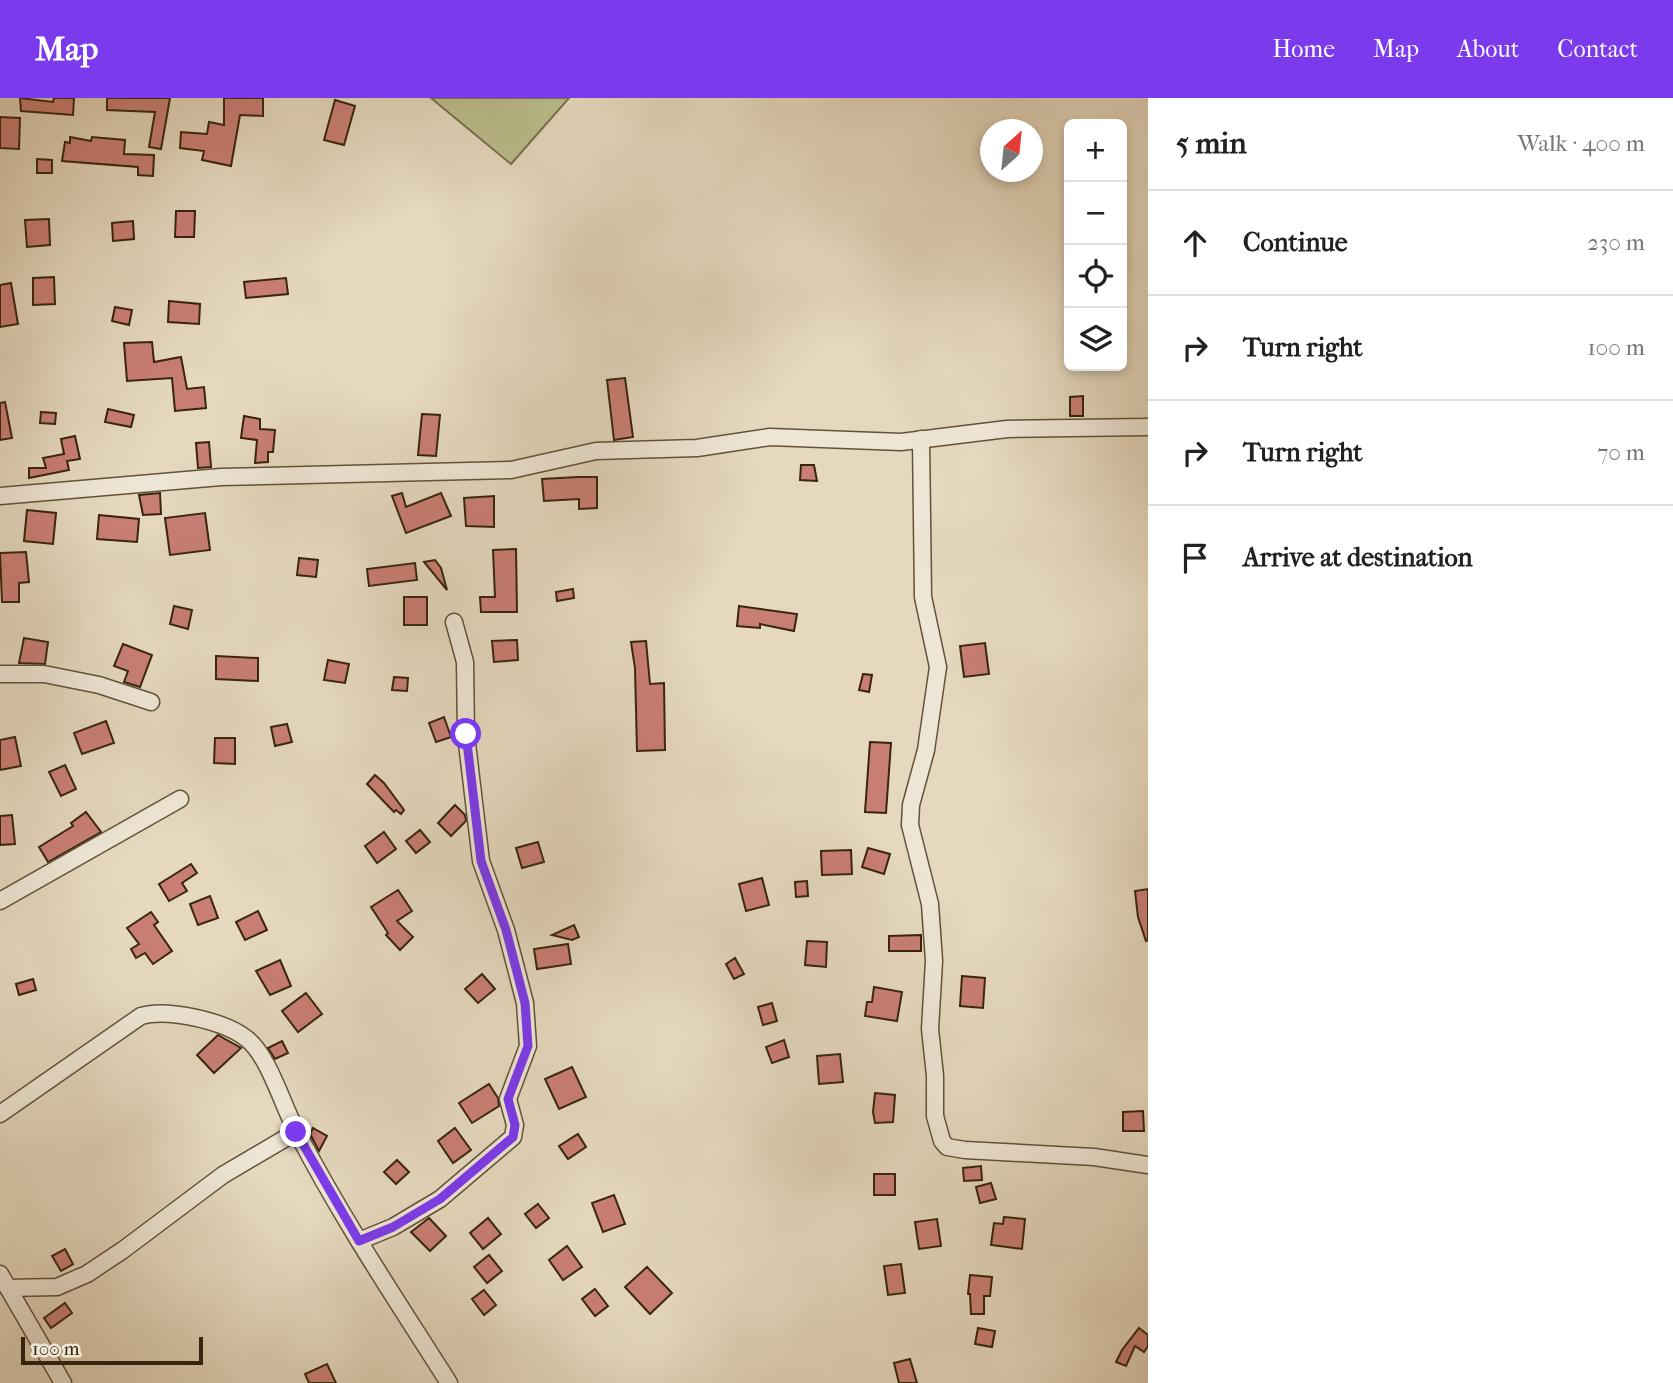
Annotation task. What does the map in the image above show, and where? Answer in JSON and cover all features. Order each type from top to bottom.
[{"type":"street","points":[[0,496],[221,477],[511,470],[596,451],[697,448],[770,437],[901,442],[1007,429],[1148,427]]},
{"type":"street","points":[[921,439],[923,597],[938,667],[926,750],[911,805],[909,825],[930,904],[934,961],[930,1029],[935,1076],[935,1116],[942,1141],[947,1147],[965,1150],[1094,1157],[1148,1165]]},
{"type":"street","points":[[359,1241],[393,1227],[440,1199],[513,1137],[515,1125],[508,1099],[528,1046],[525,1003],[506,930],[481,861],[466,734],[466,662],[454,622]]},
{"type":"street","points":[[0,674],[44,674],[99,685],[151,702]]},
{"type":"street","points":[[0,901],[180,799]]},
{"type":"street","points":[[0,1114],[141,1016],[154,1012],[176,1013],[234,1030],[249,1040],[261,1056],[296,1132],[359,1241],[449,1383]]},
{"type":"street","points":[[4,1281],[57,1287],[87,1274],[223,1175],[296,1132]]},
{"type":"street","points":[[4,1281],[62,1383]]},
{"type":"green space","points":[[431,98],[569,98],[511,164]]},
{"type":"building","points":[[20,98],[53,102],[54,98],[74,98],[73,115],[21,111]]},
{"type":"building","points":[[107,98],[170,98],[161,149],[149,147],[155,112],[107,110]]},
{"type":"building","points":[[224,98],[263,98],[263,116],[240,115],[231,166],[202,160],[204,151],[180,148],[181,132],[207,134],[209,122],[224,125]]},
{"type":"building","points":[[335,100],[355,106],[344,145],[324,140]]},
{"type":"building","points":[[0,117],[20,118],[19,149],[0,148]]},
{"type":"building","points":[[70,137],[91,141],[92,137],[125,140],[124,154],[154,155],[153,176],[138,175],[138,167],[62,161],[65,142],[70,143]]},
{"type":"building","points":[[37,159],[52,160],[52,173],[37,173]]},
{"type":"building","points":[[176,211],[195,211],[194,237],[175,237]]},
{"type":"building","points":[[49,219],[50,245],[27,247],[25,220]]},
{"type":"building","points":[[133,221],[134,239],[113,241],[112,223]]},
{"type":"building","points":[[54,277],[55,304],[33,305],[33,278]]},
{"type":"building","points":[[286,278],[288,294],[246,298],[244,282]]},
{"type":"building","points":[[11,283],[18,324],[0,327],[0,285]]},
{"type":"building","points":[[169,301],[200,304],[199,324],[168,322]]},
{"type":"building","points":[[115,307],[132,310],[129,325],[112,321]]},
{"type":"building","points":[[152,342],[154,362],[181,357],[187,389],[204,387],[206,408],[175,411],[172,378],[127,381],[124,343]]},
{"type":"building","points":[[625,378],[633,437],[614,440],[607,380]]},
{"type":"building","points":[[1083,396],[1083,416],[1070,416],[1070,397]]},
{"type":"building","points":[[5,402],[12,438],[0,440],[0,403]]},
{"type":"building","points":[[108,409],[134,415],[131,427],[105,422]]},
{"type":"building","points":[[41,412],[56,413],[55,424],[40,423]]},
{"type":"building","points":[[422,414],[440,415],[436,456],[418,455]]},
{"type":"building","points":[[244,416],[260,419],[260,429],[275,430],[273,452],[268,452],[268,462],[255,463],[257,440],[241,438]]},
{"type":"building","points":[[75,436],[80,459],[67,461],[69,470],[29,478],[29,468],[46,468],[43,458],[64,454],[61,439]]},
{"type":"building","points":[[209,442],[211,467],[198,468],[196,443]]},
{"type":"building","points":[[801,465],[814,465],[817,481],[800,480]]},
{"type":"building","points":[[597,477],[597,508],[579,509],[579,499],[544,501],[542,479]]},
{"type":"building","points":[[160,493],[161,514],[143,515],[139,495]]},
{"type":"building","points":[[402,493],[406,507],[441,493],[451,516],[406,533],[392,496]]},
{"type":"building","points":[[494,496],[494,527],[466,526],[464,498]]},
{"type":"building","points":[[27,510],[56,513],[53,544],[24,541]]},
{"type":"building","points":[[205,513],[210,550],[170,555],[165,518]]},
{"type":"building","points":[[99,515],[139,519],[137,542],[97,539]]},
{"type":"building","points":[[516,549],[517,612],[481,612],[480,597],[495,597],[493,550]]},
{"type":"building","points":[[26,552],[29,582],[19,583],[19,602],[2,602],[0,553]]},
{"type":"building","points":[[299,558],[318,560],[316,577],[297,575]]},
{"type":"building","points":[[435,560],[441,568],[447,590],[424,562]]},
{"type":"building","points":[[415,563],[417,580],[369,586],[367,569]]},
{"type":"building","points":[[573,589],[574,598],[557,601],[556,592]]},
{"type":"building","points":[[404,597],[427,597],[427,625],[404,625]]},
{"type":"building","points":[[174,606],[192,610],[188,629],[170,624]]},
{"type":"building","points":[[739,606],[797,614],[794,631],[760,624],[760,628],[737,626]]},
{"type":"building","points":[[24,638],[48,642],[45,664],[19,663]]},
{"type":"building","points":[[517,640],[518,660],[494,662],[492,641]]},
{"type":"building","points":[[646,641],[650,684],[664,683],[665,750],[637,751],[635,668],[631,642]]},
{"type":"building","points":[[985,643],[989,674],[964,677],[960,646]]},
{"type":"building","points":[[123,644],[152,655],[140,687],[124,682],[128,671],[114,666]]},
{"type":"building","points":[[216,656],[258,658],[258,681],[216,679]]},
{"type":"building","points":[[328,660],[349,664],[345,683],[324,680]]},
{"type":"building","points":[[863,674],[872,675],[869,692],[859,690]]},
{"type":"building","points":[[394,677],[408,678],[407,691],[392,690]]},
{"type":"building","points":[[444,717],[451,737],[436,742],[429,723]]},
{"type":"building","points":[[106,721],[114,743],[82,754],[74,733]]},
{"type":"building","points":[[287,724],[292,742],[275,746],[271,727]]},
{"type":"building","points":[[15,737],[21,766],[0,770],[0,740]]},
{"type":"building","points":[[215,738],[235,738],[235,764],[214,763]]},
{"type":"building","points":[[870,742],[891,743],[886,813],[865,812]]},
{"type":"building","points":[[65,765],[76,789],[61,796],[49,772]]},
{"type":"building","points":[[375,775],[404,810],[401,814],[396,810],[394,812],[367,784]]},
{"type":"building","points":[[455,805],[465,815],[466,821],[451,836],[438,823]]},
{"type":"building","points":[[86,812],[101,832],[48,862],[39,847],[73,826],[71,823]]},
{"type":"building","points":[[12,815],[15,844],[0,845],[0,816]]},
{"type":"building","points":[[420,830],[430,842],[416,853],[406,841]]},
{"type":"building","points":[[384,832],[396,849],[377,863],[365,846]]},
{"type":"building","points":[[538,842],[544,862],[522,868],[516,848]]},
{"type":"building","points":[[868,848],[890,854],[884,874],[862,867]]},
{"type":"building","points":[[851,850],[852,874],[822,875],[821,851]]},
{"type":"building","points":[[191,864],[197,873],[182,883],[187,891],[169,901],[159,884]]},
{"type":"building","points":[[762,878],[769,905],[746,911],[739,884]]},
{"type":"building","points":[[807,881],[808,896],[796,897],[795,882]]},
{"type":"building","points":[[1148,889],[1146,941],[1138,917],[1135,891]]},
{"type":"building","points":[[398,890],[412,911],[397,921],[413,937],[400,950],[386,935],[388,933],[371,907]]},
{"type":"building","points":[[210,896],[218,918],[198,925],[190,904]]},
{"type":"building","points":[[258,911],[267,930],[245,940],[236,922]]},
{"type":"building","points":[[151,912],[158,922],[154,925],[172,951],[153,964],[145,953],[136,958],[131,949],[139,944],[127,928]]},
{"type":"building","points":[[574,925],[579,937],[572,940],[552,935]]},
{"type":"building","points":[[921,935],[921,951],[889,951],[889,936]]},
{"type":"building","points":[[807,941],[827,942],[826,967],[805,965]]},
{"type":"building","points":[[568,944],[571,964],[537,969],[534,949]]},
{"type":"building","points":[[735,958],[744,974],[734,979],[726,964]]},
{"type":"building","points":[[280,960],[291,986],[270,995],[256,971]]},
{"type":"building","points":[[482,974],[495,989],[478,1003],[465,989]]},
{"type":"building","points":[[962,976],[985,978],[983,1008],[960,1006]]},
{"type":"building","points":[[33,979],[36,990],[19,995],[16,984]]},
{"type":"building","points":[[874,987],[902,992],[897,1021],[865,1016],[867,1002],[872,1002]]},
{"type":"building","points":[[306,993],[322,1014],[298,1032],[282,1011]]},
{"type":"building","points":[[772,1003],[777,1021],[763,1025],[758,1007]]},
{"type":"building","points":[[218,1035],[241,1048],[214,1073],[197,1055]]},
{"type":"building","points":[[784,1040],[789,1057],[772,1063],[766,1047]]},
{"type":"building","points":[[282,1041],[288,1053],[275,1059],[268,1048]]},
{"type":"building","points":[[840,1054],[843,1082],[819,1084],[817,1056]]},
{"type":"building","points":[[572,1067],[586,1097],[559,1109],[545,1079]]},
{"type":"building","points":[[489,1084],[498,1098],[499,1106],[472,1123],[459,1103]]},
{"type":"building","points":[[875,1093],[895,1095],[893,1122],[875,1123]]},
{"type":"building","points":[[1143,1111],[1144,1131],[1123,1131],[1123,1112]]},
{"type":"building","points":[[313,1128],[327,1136],[319,1151],[310,1134]]},
{"type":"building","points":[[455,1128],[471,1150],[453,1163],[438,1141]]},
{"type":"building","points":[[578,1134],[586,1147],[568,1159],[559,1146]]},
{"type":"building","points":[[397,1160],[409,1172],[396,1184],[384,1172]]},
{"type":"building","points":[[981,1166],[982,1180],[964,1181],[963,1168]]},
{"type":"building","points":[[874,1174],[895,1174],[895,1195],[874,1195]]},
{"type":"building","points":[[991,1183],[996,1199],[980,1203],[976,1187]]},
{"type":"building","points":[[614,1195],[625,1224],[603,1232],[592,1203]]},
{"type":"building","points":[[538,1204],[549,1218],[536,1228],[525,1214]]},
{"type":"building","points":[[1004,1217],[1025,1219],[1022,1249],[991,1245],[994,1223],[1003,1224]]},
{"type":"building","points":[[429,1218],[446,1236],[430,1251],[411,1232]]},
{"type":"building","points":[[488,1218],[501,1234],[483,1249],[470,1233]]},
{"type":"building","points":[[937,1219],[941,1246],[919,1249],[915,1222]]},
{"type":"building","points":[[567,1246],[582,1267],[563,1280],[549,1260]]},
{"type":"building","points":[[65,1249],[73,1264],[61,1271],[52,1256]]},
{"type":"building","points":[[489,1255],[502,1271],[487,1283],[474,1267]]},
{"type":"building","points":[[901,1264],[905,1293],[888,1295],[884,1266]]},
{"type":"building","points":[[647,1267],[672,1293],[650,1314],[625,1287]]},
{"type":"building","points":[[970,1275],[992,1277],[990,1296],[984,1296],[984,1314],[971,1314],[968,1294]]},
{"type":"building","points":[[595,1289],[608,1306],[595,1316],[582,1299]]},
{"type":"building","points":[[484,1290],[496,1305],[484,1315],[472,1299]]},
{"type":"building","points":[[65,1303],[72,1313],[51,1328],[44,1318]]},
{"type":"building","points":[[978,1328],[995,1331],[992,1347],[975,1344]]},
{"type":"building","points":[[1139,1328],[1148,1335],[1148,1346],[1144,1352],[1135,1346],[1126,1366],[1116,1362],[1122,1350]]},
{"type":"building","points":[[910,1359],[917,1383],[899,1383],[894,1363]]},
{"type":"building","points":[[327,1364],[336,1383],[309,1383],[305,1374]]},
{"type":"route","points":[[296,1132],[359,1241],[393,1227],[440,1199],[513,1137],[515,1125],[508,1099],[528,1046],[525,1003],[506,930],[481,861],[466,734]]}]
